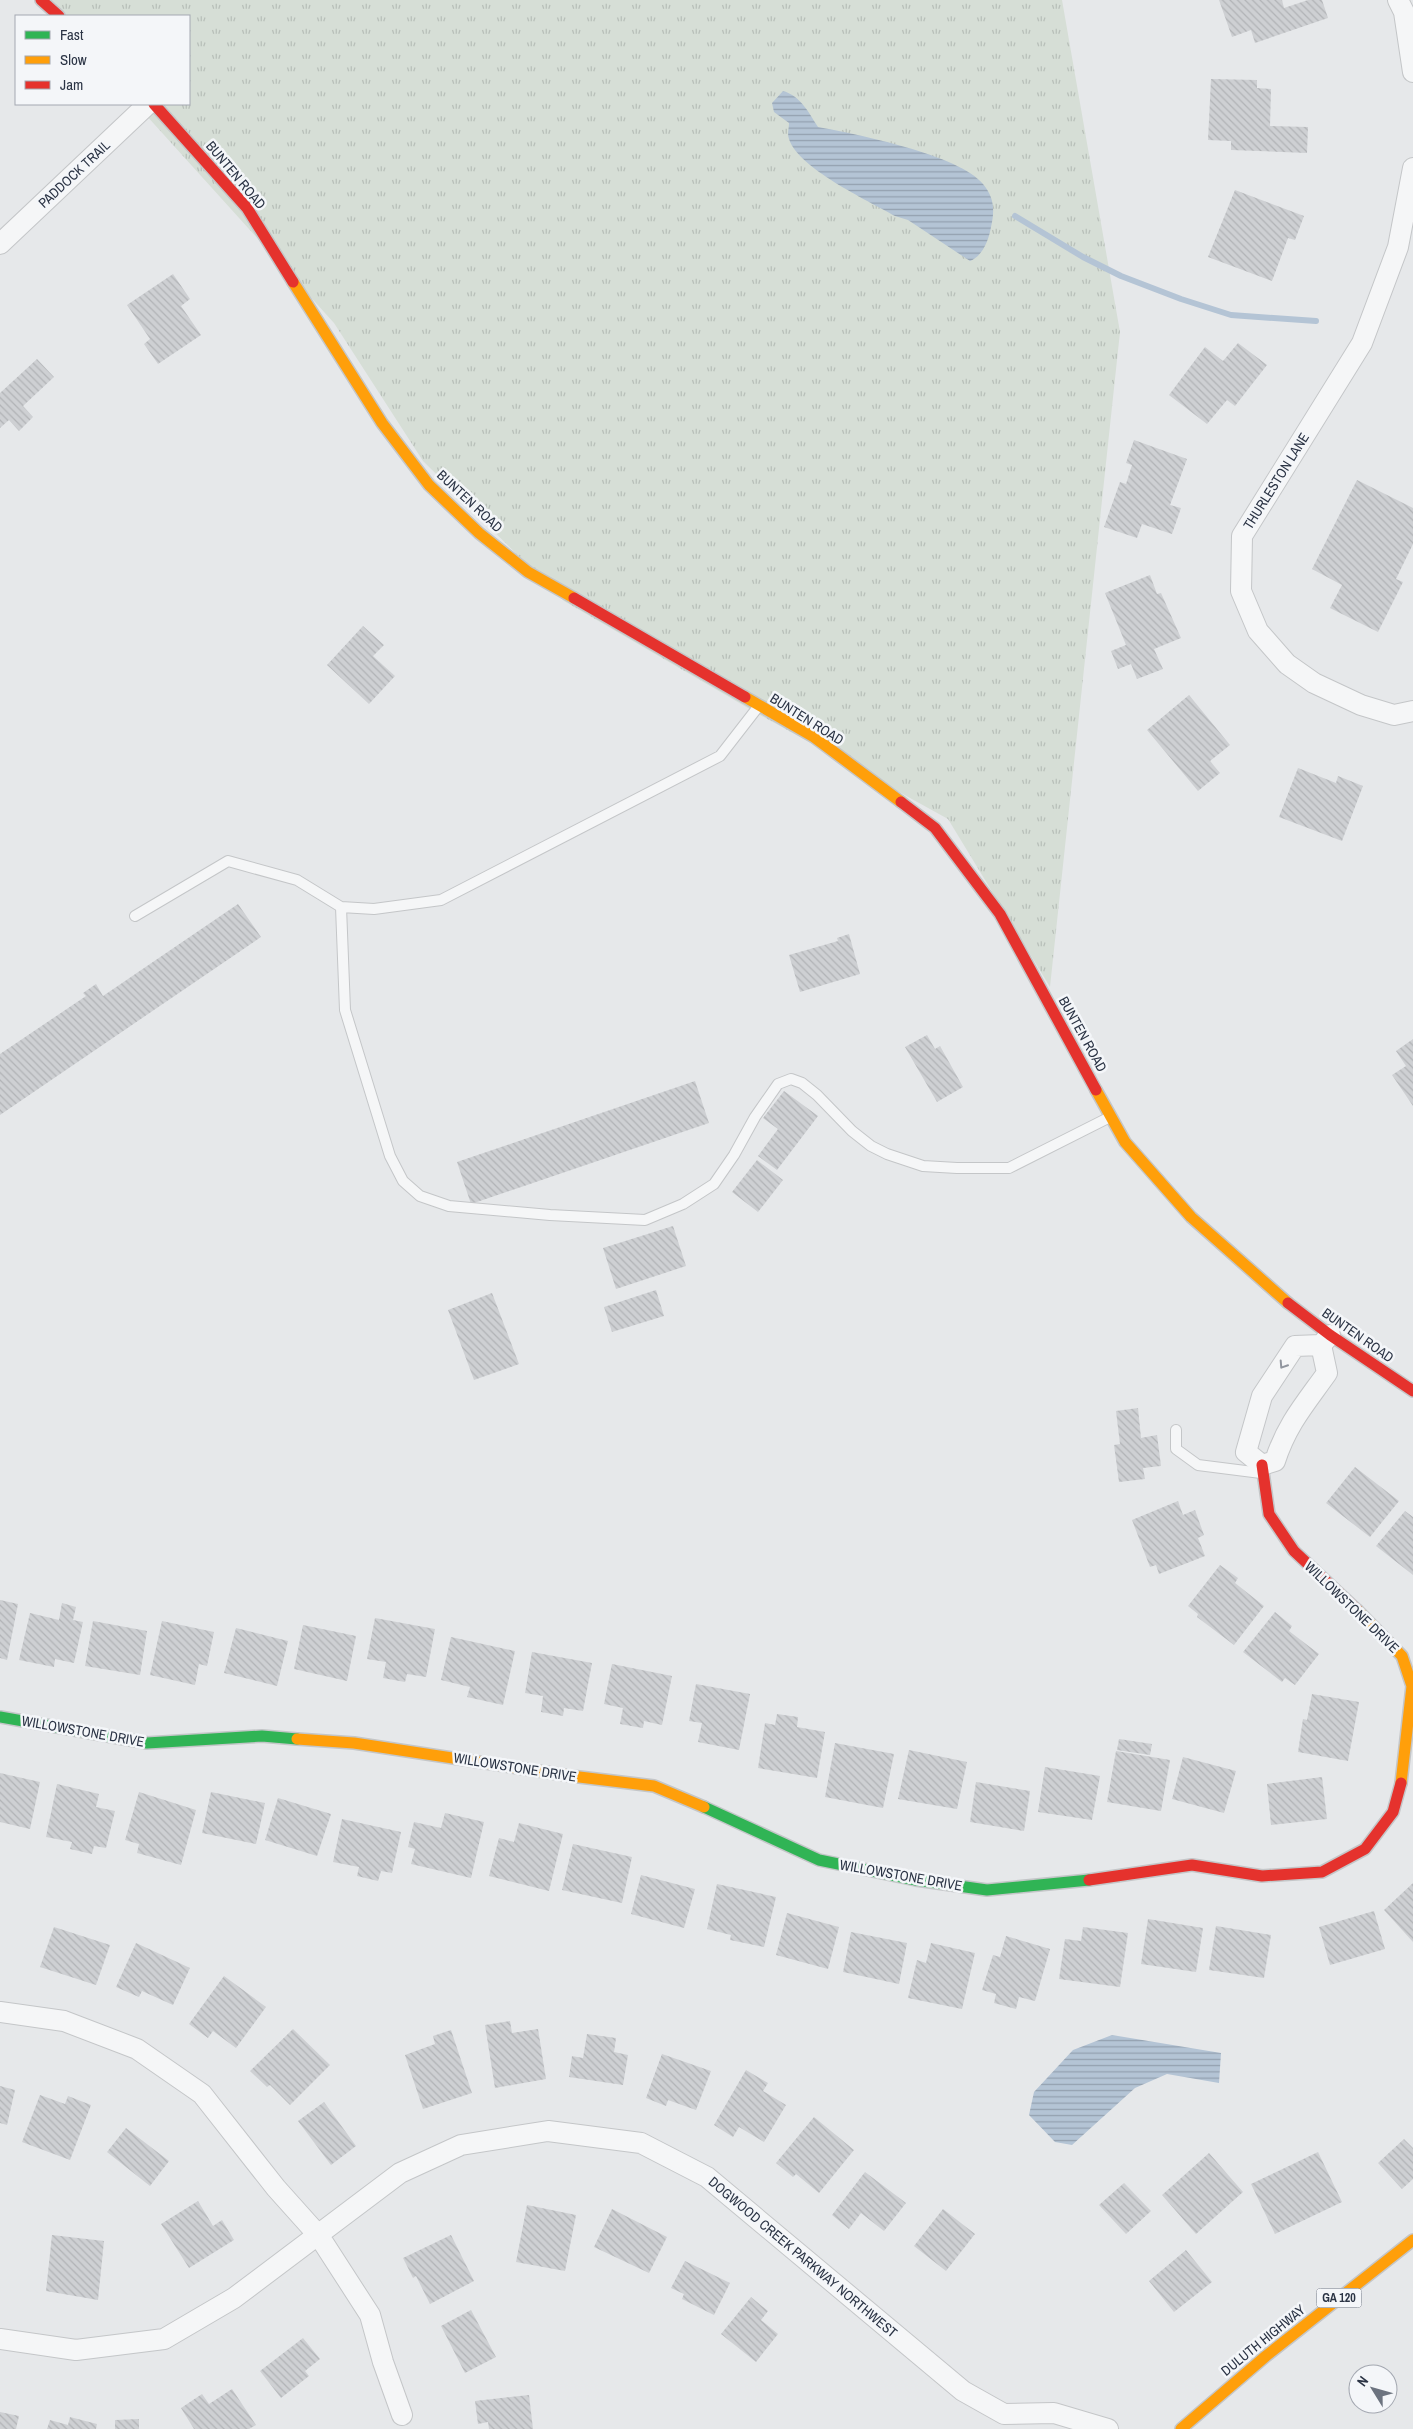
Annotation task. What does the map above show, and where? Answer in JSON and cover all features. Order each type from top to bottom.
[{"type":"street","points":[[41,0],[58,15]]},
{"type":"street","points":[[1398,0],[1404,12],[1413,72]]},
{"type":"street","name":"PADDOCK TRAIL","points":[[0,244],[147,105]]},
{"type":"street","name":"BUNTEN ROAD","points":[[155,105],[247,208],[382,423],[429,485],[479,533],[528,572],[814,737],[935,828],[1000,914],[1125,1142],[1191,1217],[1326,1340],[1413,1391]]},
{"type":"street","name":"THURLESTON LANE","points":[[1413,168],[1398,247],[1362,343],[1242,536],[1240,591],[1258,631],[1287,664],[1314,683],[1362,704],[1394,715],[1413,711]]},
{"type":"street","points":[[1326,1340],[1327,1373],[1288,1427],[1275,1461],[1262,1469],[1246,1452],[1262,1396],[1295,1346],[1326,1340]]},
{"type":"street","points":[[1257,1414],[1288,1427]]},
{"type":"street","name":"WILLOWSTONE DRIVE","points":[[0,1717],[147,1743],[262,1736],[354,1743],[571,1776],[654,1786],[743,1823],[819,1860],[916,1880],[987,1890],[1095,1879],[1192,1865],[1262,1876],[1322,1872],[1365,1849],[1393,1812],[1404,1777],[1412,1686],[1402,1656],[1333,1586],[1294,1551],[1269,1514],[1262,1469]]},
{"type":"street","points":[[0,2012],[64,2021],[138,2049],[202,2094],[276,2188],[319,2236],[370,2315],[383,2362],[402,2415]]},
{"type":"street","name":"DOGWOOD CREEK PARKWAY NORTHWEST","points":[[0,2339],[76,2350],[164,2339],[234,2298],[319,2236],[400,2173],[461,2145],[548,2131],[641,2143],[707,2177],[964,2391],[1004,2414],[1054,2413],[1108,2429]]},
{"type":"street","name":"DULUTH HIGHWAY","points":[[1181,2429],[1266,2356],[1413,2240]]},
{"type":"lane","points":[[135,916],[228,860],[297,880],[341,907],[374,909],[441,900],[720,756],[759,706]]},
{"type":"lane","points":[[341,907],[345,1010],[390,1156],[403,1181],[420,1196],[449,1206],[550,1216],[645,1220],[684,1204],[714,1184],[734,1156],[755,1117],[778,1084],[791,1080],[802,1083],[817,1095],[852,1131],[871,1146],[887,1154],[923,1166],[1009,1168],[1110,1116]]},
{"type":"lane","points":[[1176,1430],[1176,1449],[1198,1465],[1262,1469]]},
{"type":"green space","points":[[36,0],[1062,0],[1120,332],[1050,987],[948,819],[760,715],[564,601],[423,461],[334,323],[137,105],[190,105],[190,15],[51,15]]},
{"type":"water","points":[[783,91],[800,101],[818,127],[906,147],[953,164],[971,174],[987,189],[993,204],[990,232],[982,251],[975,259],[970,261],[908,220],[895,216],[852,192],[805,161],[795,150],[789,139],[789,123],[774,112],[772,103]]},
{"type":"water","points":[[1112,2035],[1221,2053],[1219,2083],[1167,2074],[1135,2088],[1072,2145],[1055,2142],[1029,2115],[1034,2092],[1073,2050]]},
{"type":"building","points":[[1219,0],[1282,0],[1284,8],[1308,0],[1322,0],[1328,18],[1255,43],[1251,30],[1232,37]]},
{"type":"building","points":[[1211,79],[1257,80],[1257,88],[1271,89],[1270,126],[1308,127],[1307,153],[1231,150],[1231,141],[1208,140]]},
{"type":"building","points":[[1235,190],[1304,216],[1295,240],[1288,238],[1272,281],[1208,257]]},
{"type":"building","points":[[173,274],[190,299],[181,306],[201,335],[158,364],[144,344],[150,339],[127,305]]},
{"type":"building","points":[[1238,343],[1267,365],[1235,406],[1227,400],[1207,424],[1169,395],[1205,347],[1223,361]]},
{"type":"building","points":[[37,359],[54,377],[23,406],[33,417],[19,431],[9,420],[0,428],[0,393]]},
{"type":"building","points":[[1134,440],[1187,459],[1170,505],[1181,508],[1172,534],[1142,524],[1137,538],[1104,527],[1120,482],[1126,484],[1132,465],[1126,463]]},
{"type":"building","points":[[1357,480],[1413,508],[1413,544],[1396,579],[1403,582],[1378,632],[1330,608],[1342,585],[1312,569]]},
{"type":"building","points":[[1150,575],[1157,594],[1161,593],[1181,638],[1154,649],[1163,669],[1137,679],[1131,664],[1118,669],[1111,651],[1126,645],[1105,593]]},
{"type":"building","points":[[363,626],[384,645],[373,656],[395,676],[369,704],[327,665]]},
{"type":"building","points":[[1189,695],[1230,745],[1210,761],[1220,773],[1198,791],[1147,730]]},
{"type":"building","points":[[1298,768],[1336,783],[1338,776],[1363,786],[1342,841],[1279,817]]},
{"type":"building","points":[[238,904],[261,937],[0,1115],[0,1054],[86,996],[83,993],[96,984],[103,996]]},
{"type":"building","points":[[849,934],[860,974],[800,992],[789,955],[838,941],[837,938]]},
{"type":"building","points":[[927,1035],[935,1049],[940,1046],[963,1087],[937,1102],[905,1047]]},
{"type":"building","points":[[1413,1039],[1413,1106],[1392,1075],[1406,1066],[1396,1051]]},
{"type":"building","points":[[695,1081],[709,1123],[471,1204],[457,1162]]},
{"type":"building","points":[[784,1091],[818,1116],[777,1170],[758,1156],[778,1129],[763,1118]]},
{"type":"building","points":[[757,1160],[783,1180],[758,1212],[732,1192]]},
{"type":"building","points":[[673,1226],[686,1266],[616,1289],[603,1248]]},
{"type":"building","points":[[656,1290],[664,1316],[612,1332],[604,1307]]},
{"type":"building","points":[[492,1293],[519,1364],[474,1380],[448,1310]]},
{"type":"building","points":[[1138,1408],[1141,1438],[1157,1435],[1161,1466],[1143,1468],[1145,1479],[1119,1482],[1114,1445],[1120,1444],[1116,1411]]},
{"type":"building","points":[[1355,1467],[1399,1501],[1370,1537],[1326,1503]]},
{"type":"building","points":[[1178,1501],[1183,1515],[1195,1510],[1204,1535],[1198,1538],[1205,1556],[1159,1574],[1156,1565],[1150,1567],[1132,1520]]},
{"type":"building","points":[[1405,1511],[1413,1517],[1413,1575],[1376,1546]]},
{"type":"building","points":[[1220,1565],[1238,1578],[1235,1583],[1264,1606],[1234,1645],[1197,1617],[1198,1614],[1188,1606]]},
{"type":"building","points":[[0,1600],[18,1604],[7,1660],[0,1658]]},
{"type":"building","points":[[62,1603],[76,1607],[73,1620],[83,1622],[74,1663],[55,1659],[54,1667],[19,1660],[30,1613],[59,1620]]},
{"type":"building","points":[[1275,1612],[1292,1626],[1289,1631],[1319,1654],[1295,1685],[1285,1678],[1282,1682],[1243,1652]]},
{"type":"building","points":[[375,1618],[435,1629],[426,1677],[407,1674],[405,1682],[383,1678],[386,1662],[367,1659]]},
{"type":"building","points":[[93,1621],[147,1631],[140,1675],[85,1666]]},
{"type":"building","points":[[162,1621],[214,1632],[207,1666],[199,1664],[195,1685],[150,1675]]},
{"type":"building","points":[[303,1625],[356,1636],[347,1681],[294,1669]]},
{"type":"building","points":[[236,1628],[288,1641],[277,1686],[224,1673]]},
{"type":"building","points":[[451,1637],[515,1651],[503,1705],[467,1697],[470,1687],[441,1680]]},
{"type":"building","points":[[532,1652],[592,1663],[583,1711],[564,1708],[563,1716],[541,1712],[543,1696],[525,1693]]},
{"type":"building","points":[[612,1664],[672,1676],[662,1725],[644,1721],[643,1728],[620,1724],[623,1708],[604,1704]]},
{"type":"building","points":[[696,1684],[750,1694],[739,1750],[698,1742],[702,1723],[689,1721]]},
{"type":"building","points":[[1312,1694],[1359,1702],[1348,1761],[1298,1752],[1303,1719],[1307,1720]]},
{"type":"building","points":[[777,1714],[798,1717],[797,1727],[825,1732],[817,1778],[758,1768],[765,1723],[775,1725]]},
{"type":"building","points":[[1119,1739],[1152,1744],[1150,1755],[1117,1750]]},
{"type":"building","points":[[835,1743],[894,1754],[883,1808],[825,1797]]},
{"type":"building","points":[[909,1750],[967,1762],[957,1809],[898,1799]]},
{"type":"building","points":[[1116,1751],[1170,1760],[1161,1811],[1107,1802]]},
{"type":"building","points":[[1183,1757],[1236,1771],[1224,1813],[1172,1799]]},
{"type":"building","points":[[1045,1767],[1100,1776],[1092,1820],[1038,1812]]},
{"type":"building","points":[[0,1773],[40,1782],[30,1829],[0,1822]]},
{"type":"building","points":[[1322,1777],[1327,1819],[1271,1825],[1267,1784]]},
{"type":"building","points":[[976,1782],[1030,1791],[1024,1831],[970,1822]]},
{"type":"building","points":[[57,1784],[99,1794],[96,1807],[115,1811],[106,1848],[94,1846],[92,1854],[70,1849],[72,1842],[46,1837]]},
{"type":"building","points":[[139,1792],[196,1810],[181,1865],[137,1853],[139,1844],[125,1840]]},
{"type":"building","points":[[211,1792],[265,1803],[256,1844],[202,1833]]},
{"type":"building","points":[[278,1798],[331,1814],[317,1856],[265,1840]]},
{"type":"building","points":[[445,1813],[484,1822],[471,1878],[411,1864],[415,1849],[408,1847],[414,1822],[441,1828]]},
{"type":"building","points":[[342,1819],[401,1832],[392,1873],[381,1871],[378,1881],[357,1876],[359,1867],[333,1862]]},
{"type":"building","points":[[519,1823],[563,1834],[549,1891],[489,1876],[499,1838],[514,1842]]},
{"type":"building","points":[[573,1844],[632,1857],[622,1903],[562,1890]]},
{"type":"building","points":[[641,1875],[695,1889],[684,1928],[631,1914]]},
{"type":"building","points":[[1413,1883],[1413,1942],[1384,1910]]},
{"type":"building","points":[[717,1884],[776,1897],[764,1947],[730,1940],[731,1935],[707,1929]]},
{"type":"building","points":[[1374,1911],[1385,1949],[1330,1965],[1319,1927]]},
{"type":"building","points":[[787,1913],[839,1927],[828,1969],[776,1955]]},
{"type":"building","points":[[1148,1919],[1203,1928],[1196,1972],[1141,1964]]},
{"type":"building","points":[[1216,1926],[1271,1935],[1264,1978],[1209,1970]]},
{"type":"building","points":[[54,1927],[110,1945],[96,1985],[40,1967]]},
{"type":"building","points":[[1083,1927],[1128,1933],[1120,1987],[1059,1979],[1065,1939],[1081,1941]]},
{"type":"building","points":[[851,1932],[907,1943],[899,1984],[843,1972]]},
{"type":"building","points":[[1006,1936],[1050,1949],[1035,2001],[1019,1997],[1016,2009],[994,2003],[996,1994],[982,1990],[993,1955],[1000,1957]]},
{"type":"building","points":[[136,1943],[190,1968],[173,2005],[142,1991],[139,1997],[116,1987]]},
{"type":"building","points":[[931,1943],[975,1953],[962,2009],[908,1998],[917,1960],[926,1963]]},
{"type":"building","points":[[224,1976],[266,2007],[236,2048],[213,2031],[208,2038],[189,2024]]},
{"type":"building","points":[[510,2021],[512,2033],[538,2029],[546,2079],[495,2088],[485,2025]]},
{"type":"building","points":[[293,2029],[330,2065],[290,2105],[270,2085],[267,2087],[250,2071]]},
{"type":"building","points":[[451,2030],[472,2093],[423,2109],[405,2055],[435,2044],[433,2036]]},
{"type":"building","points":[[587,2034],[616,2038],[614,2052],[628,2055],[623,2085],[569,2077],[572,2056],[583,2058]]},
{"type":"building","points":[[662,2054],[711,2071],[696,2110],[668,2100],[666,2106],[646,2098]]},
{"type":"building","points":[[746,2070],[768,2083],[763,2091],[786,2105],[764,2142],[739,2127],[733,2137],[714,2125]]},
{"type":"building","points":[[0,2086],[15,2090],[7,2125],[0,2123]]},
{"type":"building","points":[[40,2095],[65,2104],[68,2096],[91,2105],[70,2160],[22,2142]]},
{"type":"building","points":[[324,2102],[356,2146],[331,2165],[298,2121]]},
{"type":"building","points":[[814,2117],[854,2150],[819,2193],[796,2174],[793,2177],[776,2163]]},
{"type":"building","points":[[126,2128],[169,2161],[150,2186],[107,2152]]},
{"type":"building","points":[[1404,2139],[1413,2148],[1413,2179],[1402,2189],[1378,2163]]},
{"type":"building","points":[[1318,2152],[1342,2202],[1275,2234],[1251,2184]]},
{"type":"building","points":[[1209,2153],[1243,2192],[1196,2234],[1162,2195]]},
{"type":"building","points":[[865,2172],[906,2203],[884,2231],[861,2213],[849,2229],[832,2215]]},
{"type":"building","points":[[1124,2183],[1151,2211],[1126,2234],[1099,2205]]},
{"type":"building","points":[[198,2201],[213,2226],[222,2220],[234,2240],[189,2268],[161,2224]]},
{"type":"building","points":[[527,2205],[576,2215],[565,2271],[516,2262]]},
{"type":"building","points":[[612,2209],[667,2237],[649,2273],[594,2247]]},
{"type":"building","points":[[943,2209],[975,2234],[946,2271],[914,2246]]},
{"type":"building","points":[[52,2235],[104,2241],[98,2300],[46,2291]]},
{"type":"building","points":[[451,2235],[474,2281],[430,2304],[416,2276],[413,2278],[403,2258]]},
{"type":"building","points":[[1186,2250],[1212,2282],[1174,2312],[1149,2281]]},
{"type":"building","points":[[685,2261],[730,2283],[714,2315],[682,2299],[684,2294],[671,2288]]},
{"type":"building","points":[[751,2297],[768,2311],[761,2320],[778,2334],[756,2362],[721,2334]]},
{"type":"building","points":[[471,2310],[496,2357],[465,2373],[441,2326]]},
{"type":"building","points":[[303,2338],[320,2359],[305,2371],[309,2376],[281,2398],[260,2371]]},
{"type":"building","points":[[232,2389],[256,2425],[249,2429],[194,2429],[181,2408],[202,2394],[209,2404]]},
{"type":"building","points":[[529,2395],[533,2429],[489,2429],[488,2422],[478,2424],[475,2401]]},
{"type":"building","points":[[0,2412],[19,2416],[16,2429],[0,2429]]},
{"type":"building","points":[[70,2417],[97,2424],[96,2429],[47,2429],[50,2420],[68,2425]]},
{"type":"building","points":[[139,2419],[139,2429],[115,2429],[115,2420]]},
{"type":"waterway","points":[[1015,216],[1083,257],[1121,276],[1181,299],[1231,315],[1316,321]]},
{"type":"traffic: fast","points":[[0,1717],[147,1743],[262,1736],[297,1739]]},
{"type":"traffic: fast","points":[[704,1807],[819,1860],[916,1880],[987,1890],[1089,1880]]},
{"type":"traffic: slow","points":[[293,282],[382,423],[429,485],[479,533],[528,572],[574,598]]},
{"type":"traffic: slow","points":[[745,697],[814,737],[901,802]]},
{"type":"traffic: slow","points":[[1096,1090],[1125,1142],[1191,1217],[1288,1303]]},
{"type":"traffic: slow","points":[[1357,1610],[1402,1656],[1412,1686],[1401,1783]]},
{"type":"traffic: slow","points":[[297,1739],[354,1743],[571,1776],[654,1786],[704,1807]]},
{"type":"traffic: slow","points":[[1181,2429],[1266,2356],[1413,2240]]},
{"type":"traffic: jam","points":[[41,0],[58,15]]},
{"type":"traffic: jam","points":[[155,105],[247,208],[293,282]]},
{"type":"traffic: jam","points":[[574,598],[745,697]]},
{"type":"traffic: jam","points":[[901,802],[935,828],[1000,914],[1096,1090]]},
{"type":"traffic: jam","points":[[1288,1303],[1330,1335],[1413,1391]]},
{"type":"traffic: jam","points":[[1262,1465],[1269,1514],[1294,1551],[1357,1610]]},
{"type":"traffic: jam","points":[[1089,1880],[1192,1865],[1262,1876],[1322,1872],[1365,1849],[1393,1812],[1401,1783]]}]
